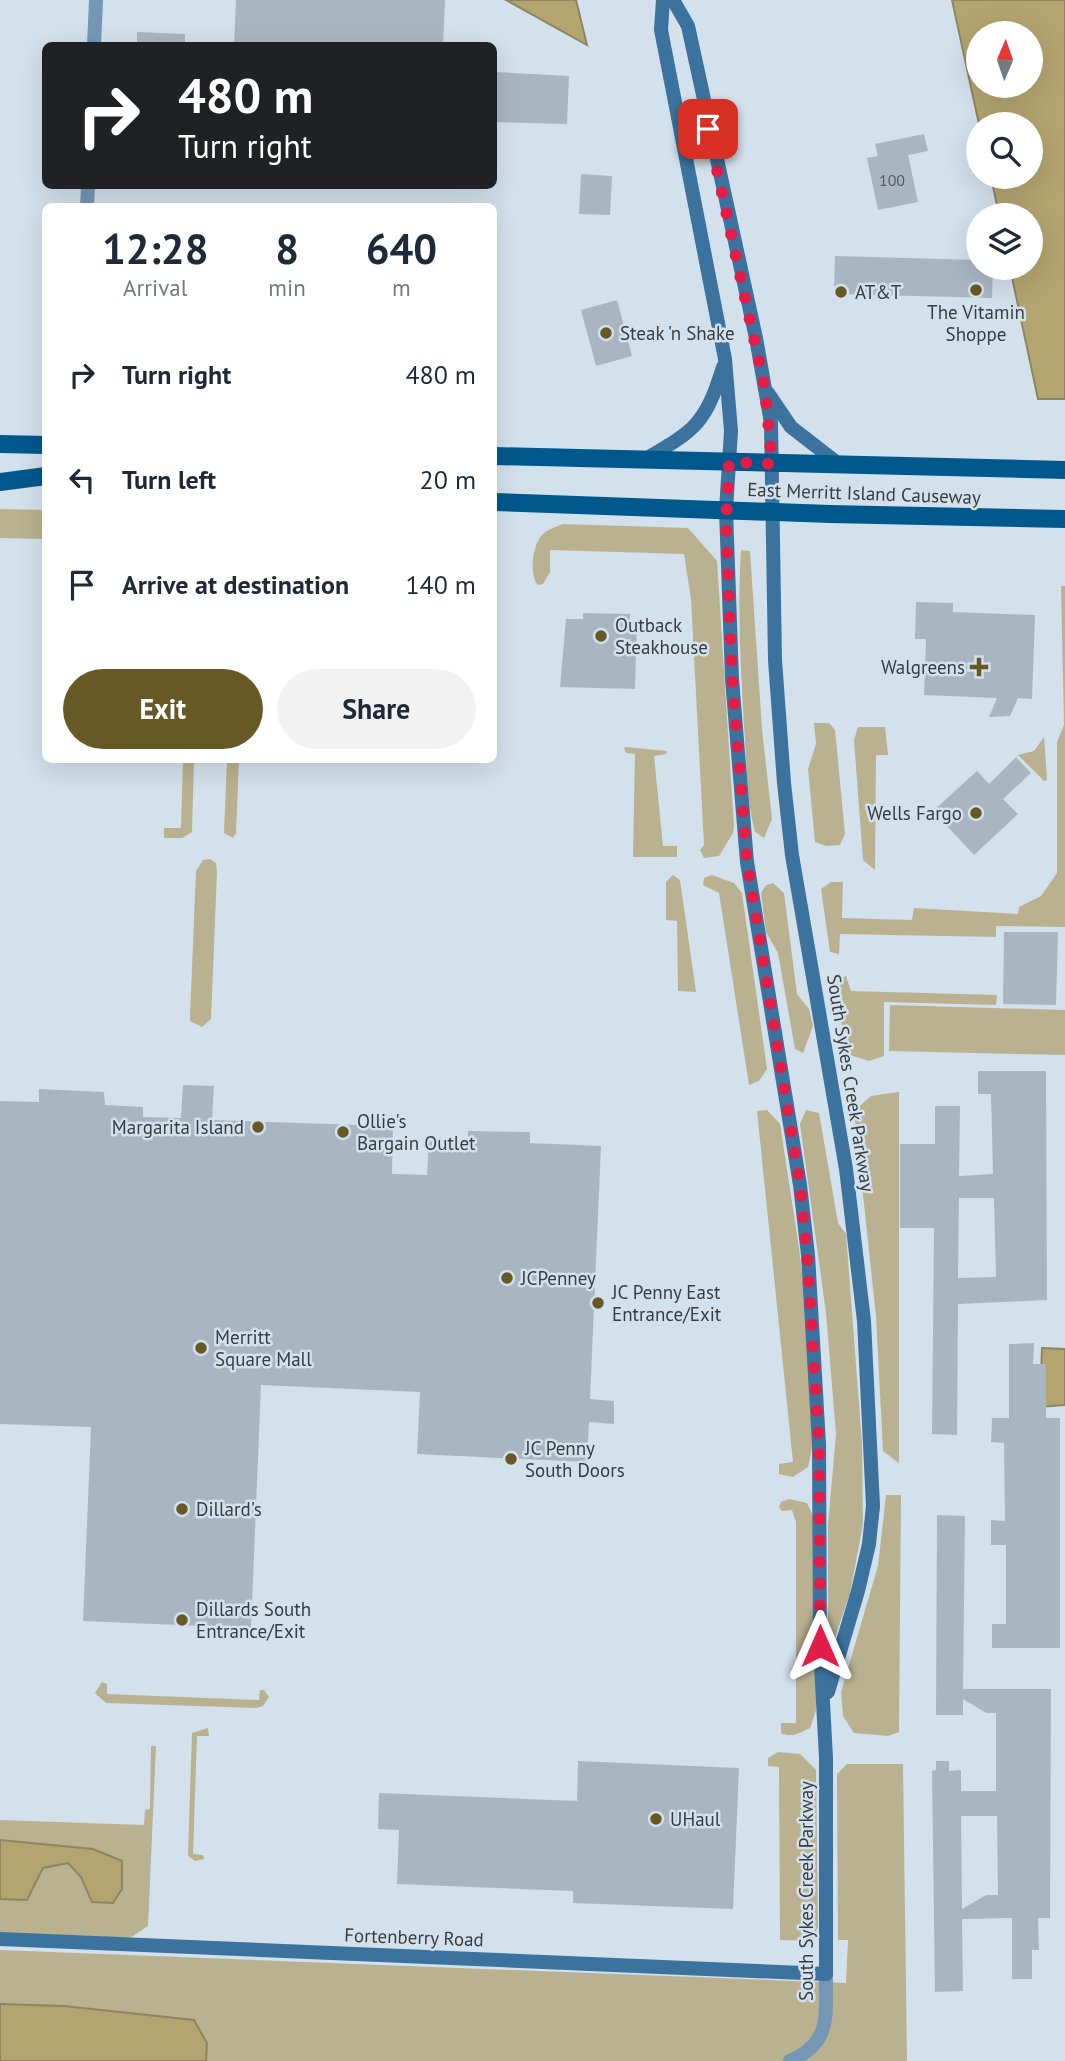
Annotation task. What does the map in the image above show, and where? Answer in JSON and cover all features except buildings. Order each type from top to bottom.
[{"type":"main road","points":[[0,444],[42,445]]},
{"type":"main road","name":"East Merritt Island Causeway","points":[[497,456],[1065,471]]},
{"type":"main road","points":[[0,485],[42,476]]},
{"type":"main road","points":[[0,485],[42,488]]},
{"type":"main road","name":"East Merritt Island Causeway","points":[[497,502],[1065,519]]},
{"type":"street","points":[[94,42],[96,0]]},
{"type":"street","name":"South Sykes Creek Parkway","points":[[663,0],[661,30],[725,359],[731,431],[726,509],[732,679],[747,862],[800,1185],[819,1444],[820,1646],[824,1703],[825,2032],[808,2053],[790,2061]]},
{"type":"street","name":"South Sykes Creek Parkway","points":[[673,0],[688,26],[765,389],[775,512],[775,660],[792,855],[846,1169],[864,1321],[873,1455],[869,1544],[824,1703]]},
{"type":"street","points":[[644,460],[698,426],[712,401],[725,359]]},
{"type":"street","points":[[765,389],[791,427],[841,465]]},
{"type":"street","name":"Fortenberry Road","points":[[0,1939],[826,1974]]},
{"type":"shaded area","points":[[506,0],[576,0],[587,45]]},
{"type":"shaded area","points":[[952,0],[1065,0],[1065,399],[1038,399],[1013,280],[1043,280],[1043,203],[996,203],[994,189],[1043,189],[1043,112],[976,112],[973,98],[1043,98],[1043,21],[966,21],[966,64]]},
{"type":"shaded area","points":[[0,509],[42,510],[42,539],[0,538]]},
{"type":"shaded area","points":[[562,524],[688,528],[717,561],[734,827],[719,856],[704,858],[700,850],[704,845],[691,599],[684,554],[550,550],[550,572],[543,584],[538,585],[533,575],[536,546],[544,533]]},
{"type":"shaded area","points":[[741,550],[750,551],[762,729],[772,819],[764,838],[755,832],[748,787],[740,645]]},
{"type":"shaded area","points":[[1061,586],[1065,586],[1065,927],[996,926],[996,937],[840,934],[839,954],[830,952],[821,889],[831,882],[843,882],[842,918],[912,920],[914,908],[1018,914],[1019,907],[1041,896],[1057,873],[1057,742],[1064,725]]},
{"type":"shaded area","points":[[814,723],[829,723],[835,730],[845,834],[840,845],[826,846],[815,842],[808,769],[816,744]]},
{"type":"shaded area","points":[[858,727],[885,727],[888,755],[876,755],[875,870],[863,860],[854,740]]},
{"type":"shaded area","points":[[1044,737],[1047,780],[1044,781],[1018,755],[1034,751]]},
{"type":"shaded area","points":[[626,747],[667,751],[666,754],[654,756],[663,846],[677,846],[677,857],[633,857],[635,754],[626,753]]},
{"type":"shaded area","points":[[183,763],[194,763],[192,832],[182,838],[164,838],[164,828],[181,828]]},
{"type":"shaded area","points":[[227,763],[239,763],[236,833],[233,838],[224,833]]},
{"type":"shaded area","points":[[210,859],[216,863],[217,872],[211,1019],[202,1027],[190,1021],[196,871],[203,860]]},
{"type":"shaded area","points":[[673,875],[680,880],[696,992],[678,991],[677,921],[666,920],[666,882]]},
{"type":"shaded area","points":[[712,875],[734,883],[742,893],[767,1069],[759,1081],[749,1085],[719,893],[703,885],[704,878]]},
{"type":"shaded area","points":[[773,883],[784,893],[797,994],[809,1009],[813,1026],[803,1053],[795,1049],[778,953],[766,932],[761,893],[766,885]]},
{"type":"shaded area","points":[[846,976],[851,991],[997,995],[996,1005],[884,1002],[884,1056],[869,1061],[847,1054],[834,983]]},
{"type":"shaded area","points":[[890,1005],[1065,1010],[1065,1055],[889,1051]]},
{"type":"shaded area","points":[[899,1092],[899,1463],[883,1451],[876,1316],[854,1111],[871,1096]]},
{"type":"shaded area","points":[[767,1110],[780,1124],[807,1317],[813,1444],[808,1467],[793,1477],[779,1474],[779,1464],[793,1462],[757,1111]]},
{"type":"shaded area","points":[[806,1110],[819,1113],[838,1223],[846,1234],[862,1443],[863,1524],[850,1593],[828,1658],[828,1525],[836,1434],[826,1313],[800,1124]]},
{"type":"shaded area","points":[[1042,1348],[1065,1349],[1065,1405],[1040,1407]]},
{"type":"shaded area","points":[[886,1495],[901,1495],[899,1732],[888,1736],[854,1733],[843,1716],[841,1692],[878,1566]]},
{"type":"shaded area","points":[[789,1499],[807,1503],[815,1520],[816,1710],[810,1728],[789,1735],[781,1733],[781,1723],[796,1723],[796,1522],[792,1510],[782,1511],[779,1507],[781,1502]]},
{"type":"shaded area","points":[[102,1682],[107,1684],[107,1694],[259,1700],[260,1690],[264,1690],[269,1697],[263,1706],[256,1708],[106,1703],[95,1693]]},
{"type":"shaded area","points":[[208,1728],[209,1736],[197,1736],[193,1854],[203,1855],[204,1859],[195,1861],[188,1856],[192,1733]]},
{"type":"shaded area","points":[[151,1746],[156,1746],[148,1926],[130,1938],[0,1933],[0,1820],[144,1825],[145,1810],[150,1809]]},
{"type":"shaded area","points":[[778,1752],[800,1754],[816,1770],[818,1927],[811,1941],[780,1940],[779,1767],[768,1766],[768,1758]]},
{"type":"shaded area","points":[[847,1764],[903,1764],[907,2061],[0,2061],[0,1950],[846,1983],[848,1940],[838,1940],[837,1774]]},
{"type":"shaded area","points":[[0,1840],[93,1849],[122,1861],[122,1889],[113,1903],[92,1902],[81,1877],[68,1863],[43,1868],[27,1900],[0,1899]]},
{"type":"shaded area","points":[[0,2004],[64,2006],[194,2020],[207,2043],[206,2061],[0,2061]]},
{"type":"place","name":"The Vitamin Shoppe","points":[[976,290]]},
{"type":"place","name":"AT&T","points":[[841,292]]},
{"type":"place","name":"Steak 'n Shake","points":[[606,333]]},
{"type":"place","name":"Outback Steakhouse","points":[[601,636]]},
{"type":"place","name":"Walgreens","points":[[979,667]]},
{"type":"place","name":"Wells Fargo","points":[[976,813]]},
{"type":"place","name":"Margarita Island","points":[[258,1127]]},
{"type":"place","name":"Ollie's Bargain Outlet","points":[[343,1132]]},
{"type":"place","name":"JCPenney","points":[[507,1278]]},
{"type":"place","name":"JC Penny East Entrance/Exit","points":[[598,1303]]},
{"type":"place","name":"Merritt Square Mall","points":[[201,1348]]},
{"type":"place","name":"JC Penny South Doors","points":[[511,1459]]},
{"type":"place","name":"Dillard's","points":[[182,1509]]},
{"type":"place","name":"Dillards South Entrance/Exit","points":[[182,1620]]},
{"type":"place","name":"UHaul","points":[[656,1819]]},
{"type":"route","points":[[708,129],[755,338],[771,423],[772,464],[729,462],[726,509],[732,679],[747,862],[800,1185],[807,1255],[819,1444],[820,1646]]}]
